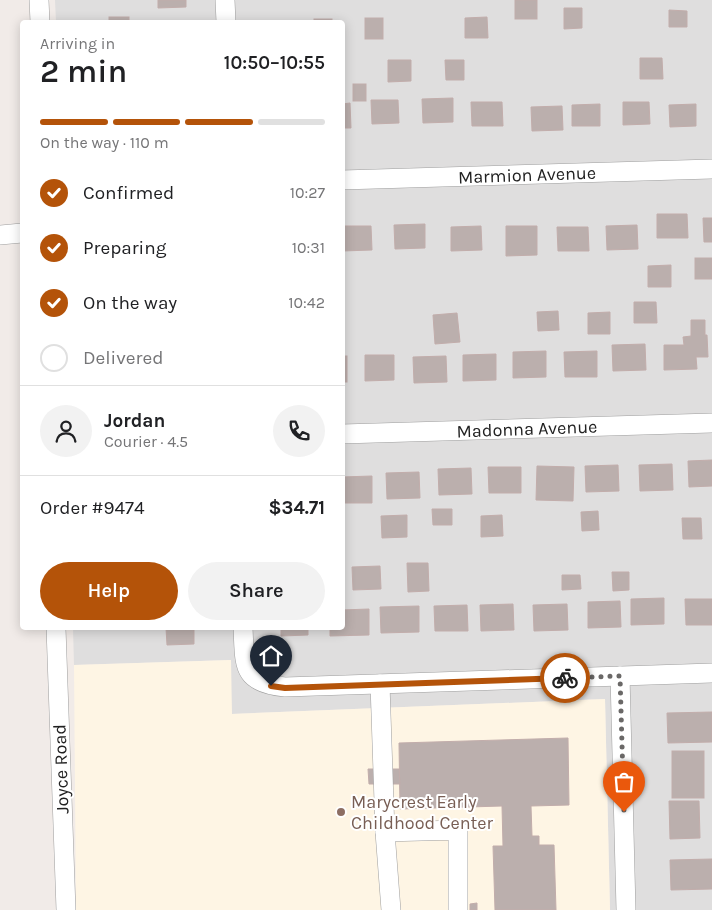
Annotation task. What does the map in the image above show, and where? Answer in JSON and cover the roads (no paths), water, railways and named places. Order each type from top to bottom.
[{"type":"street","points":[[39,0],[40,20]]},
{"type":"street","points":[[225,0],[226,20]]},
{"type":"street","name":"Marmion Avenue","points":[[345,180],[712,169]]},
{"type":"street","points":[[0,234],[20,233]]},
{"type":"street","name":"Madonna Avenue","points":[[345,434],[712,423]]},
{"type":"street","name":"Joyce Road","points":[[56,630],[66,910]]},
{"type":"street","points":[[243,630],[244,658],[249,672],[258,682],[285,688],[712,673]]},
{"type":"street","points":[[620,676],[626,910]]},
{"type":"street","points":[[380,684],[385,832],[392,910]]},
{"type":"street","points":[[385,832],[458,830],[458,910]]},
{"type":"place","name":"Marycrest Early Childhood Center","points":[[341,812]]}]
